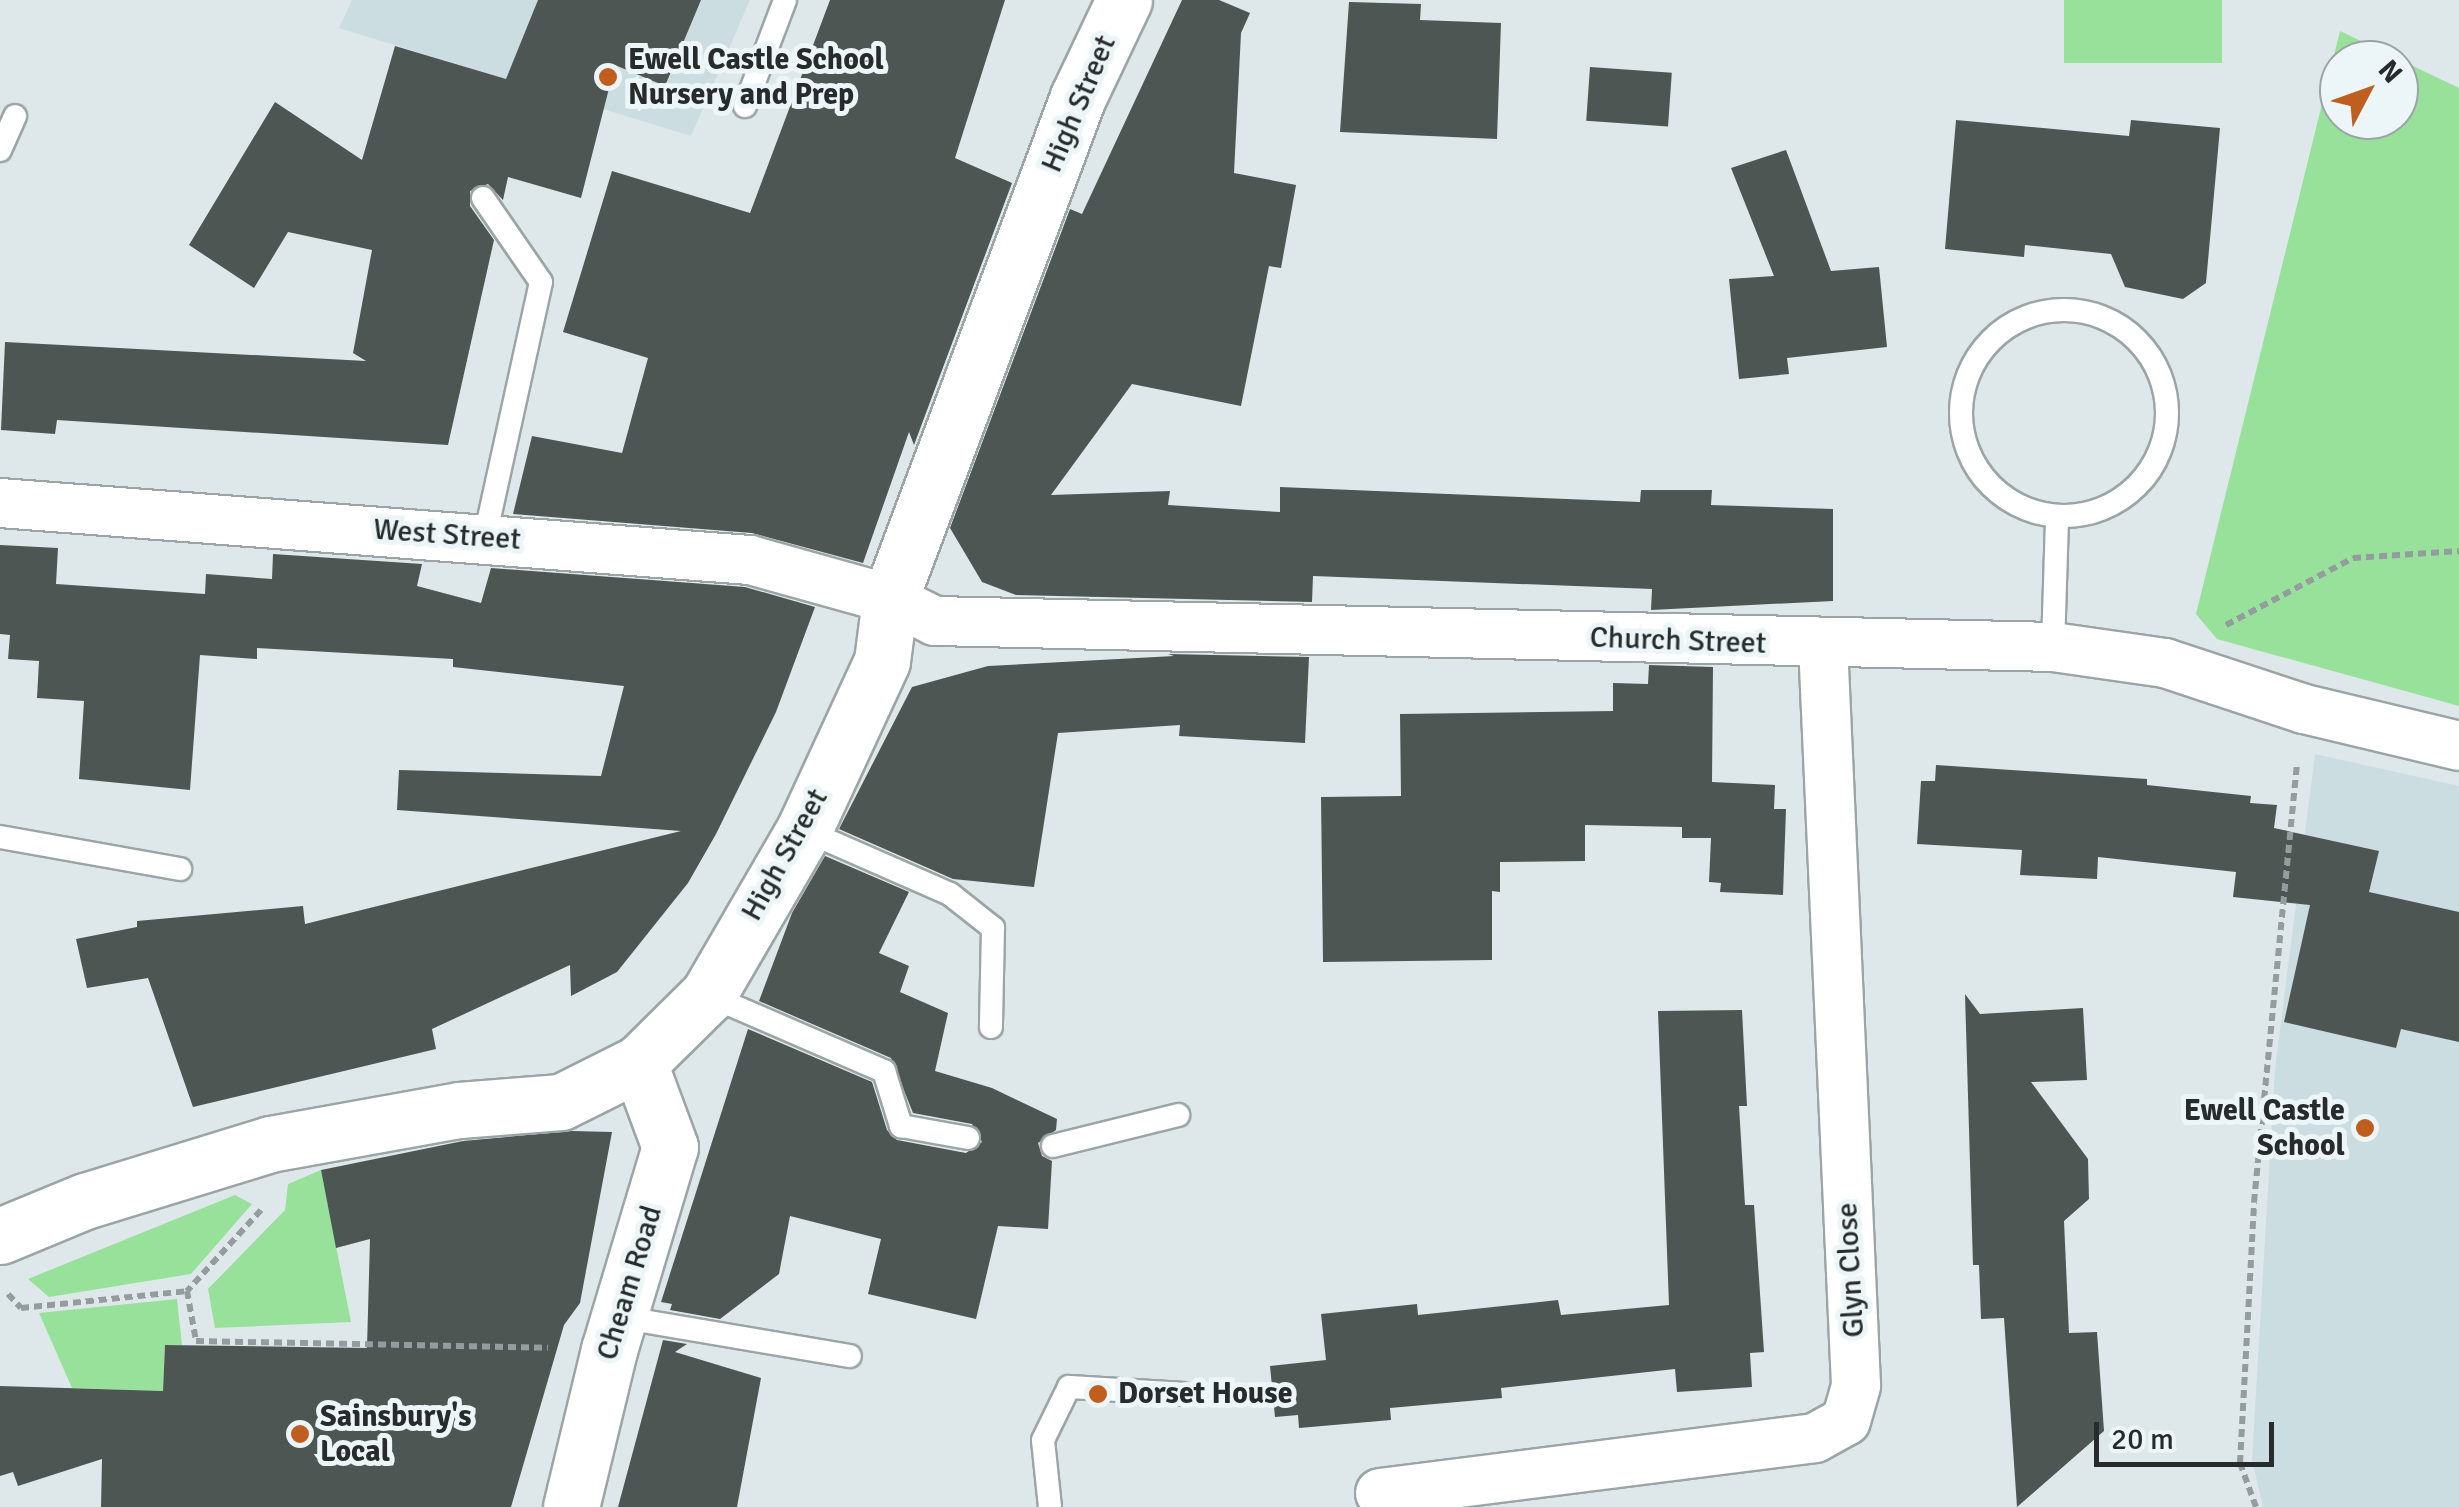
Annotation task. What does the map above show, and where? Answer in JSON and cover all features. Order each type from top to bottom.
[{"type":"main road","name":"High Street","points":[[0,1236],[85,1201],[270,1144],[459,1110],[561,1102],[639,1063],[708,995],[804,830],[882,661],[890,599],[1078,96],[1124,0]]},
{"type":"main road","name":"Cheam Road","points":[[571,1507],[614,1333],[670,1147],[639,1063]]},
{"type":"street","name":"West Street","points":[[0,502],[750,560],[890,599]]},
{"type":"street","name":"Church Street","points":[[890,599],[936,620],[1823,645],[2053,647],[2166,663],[2304,710],[2459,746]]},
{"type":"street","name":"Glyn Close","points":[[1380,1493],[1815,1438],[1846,1420],[1856,1384],[1823,645]]},
{"type":"lane","points":[[745,106],[785,0]]},
{"type":"lane","points":[[0,150],[15,116]]},
{"type":"lane","points":[[483,198],[540,282],[484,538]]},
{"type":"lane","points":[[2071,310],[2111,320],[2143,345],[2163,380],[2168,421],[2158,460],[2133,492],[2098,512],[2057,517],[2018,507],[1986,482],[1965,446],[1960,406],[1972,366],[1996,335],[2031,314],[2071,310]]},
{"type":"lane","points":[[2053,647],[2057,517]]},
{"type":"lane","points":[[804,830],[950,894],[993,928],[991,1027]]},
{"type":"lane","points":[[0,837],[180,869]]},
{"type":"lane","points":[[708,995],[884,1071],[901,1126],[968,1138]]},
{"type":"lane","points":[[1053,1146],[1178,1115]]},
{"type":"lane","points":[[614,1333],[850,1356]]},
{"type":"lane","points":[[1050,1507],[1043,1440],[1069,1387],[1182,1394]]},
{"type":"path","points":[[2225,626],[2353,558],[2459,551]]},
{"type":"path","points":[[2256,1507],[2240,1462],[2254,1202],[2299,751]]},
{"type":"path","points":[[0,1286],[21,1308],[187,1291],[273,1196],[270,1144]]},
{"type":"path","points":[[187,1291],[196,1341],[614,1333]]},
{"type":"shaded area","name":"Ewell Castle School Nursery and Prep","points":[[352,0],[750,0],[691,136],[339,28]]},
{"type":"shaded area","name":"Ewell Castle School","points":[[2315,754],[2459,786],[2459,1507],[2263,1507],[2252,1460],[2275,1069]]},
{"type":"green space","points":[[2064,0],[2222,0],[2222,63],[2064,63]]},
{"type":"green space","points":[[2340,31],[2359,40],[2338,40]]},
{"type":"green space","points":[[2419,69],[2459,88],[2459,706],[2217,639],[2196,614],[2319,116],[2319,140],[2419,140]]},
{"type":"green space","points":[[321,1170],[351,1322],[215,1328],[208,1289],[285,1210],[288,1184]]},
{"type":"green space","points":[[235,1195],[252,1204],[191,1274],[49,1297],[28,1279]]},
{"type":"green space","points":[[177,1299],[182,1345],[165,1345],[163,1391],[72,1388],[39,1313]]},
{"type":"building","points":[[538,0],[701,0],[665,86],[615,65],[581,198],[508,177],[503,200],[488,184],[470,191],[470,206],[494,240],[448,445],[57,420],[55,434],[1,430],[5,342],[366,361],[353,353],[372,250],[288,232],[254,288],[189,245],[275,102],[362,160],[395,46],[506,79]]},
{"type":"building","points":[[830,0],[1005,0],[955,158],[1012,183],[914,445],[909,432],[863,563],[752,533],[513,514],[532,436],[622,453],[648,358],[563,332],[612,171],[750,213]]},
{"type":"building","points":[[1182,0],[1219,0],[1250,13],[1241,33],[1234,173],[1296,185],[1281,268],[1269,266],[1241,406],[1132,384],[1051,495],[1170,491],[1168,505],[1280,512],[1280,487],[1640,502],[1641,490],[1712,490],[1711,505],[1833,509],[1833,601],[1651,610],[1652,589],[1313,576],[1312,602],[1016,595],[982,582],[950,528],[1070,209],[1082,214]]},
{"type":"building","points":[[1349,2],[1421,4],[1420,20],[1501,23],[1497,139],[1340,132]]},
{"type":"building","points":[[1590,67],[1672,73],[1668,127],[1586,121]]},
{"type":"building","points":[[1956,120],[2129,136],[2131,120],[2220,128],[2206,283],[2183,299],[2125,287],[2111,254],[2025,245],[2024,257],[1945,249]]},
{"type":"building","points":[[1786,150],[1831,271],[1879,267],[1887,347],[1787,358],[1789,374],[1739,379],[1729,279],[1774,276],[1731,168]]},
{"type":"building","points":[[0,545],[58,548],[56,584],[205,594],[206,574],[272,579],[273,554],[422,564],[417,586],[481,603],[491,568],[745,587],[815,607],[776,712],[716,834],[688,883],[617,972],[571,996],[570,965],[432,1029],[436,1049],[193,1107],[148,978],[87,988],[76,939],[137,927],[137,921],[303,906],[305,924],[681,831],[397,810],[399,770],[601,776],[624,686],[453,667],[453,659],[257,648],[257,659],[200,655],[190,790],[79,779],[84,701],[37,698],[39,661],[8,659],[10,635],[0,634]]},
{"type":"building","points":[[1168,654],[1309,657],[1305,743],[1179,736],[1180,725],[1058,733],[1034,887],[953,879],[839,829],[912,687],[988,666],[1174,656]]},
{"type":"building","points":[[1649,665],[1713,667],[1712,782],[1775,785],[1774,809],[1786,809],[1783,895],[1720,892],[1721,883],[1709,882],[1711,838],[1682,838],[1682,827],[1585,825],[1585,861],[1500,862],[1500,892],[1492,891],[1492,960],[1323,962],[1321,797],[1401,796],[1400,714],[1613,711],[1613,683],[1648,684]]},
{"type":"building","points":[[1936,765],[2147,779],[2147,785],[2251,796],[2250,803],[2277,805],[2274,828],[2379,851],[2369,892],[2459,912],[2459,1042],[2401,1029],[2396,1048],[2284,1022],[2310,905],[2233,897],[2236,872],[2098,857],[2097,879],[2020,875],[2022,850],[1917,844],[1921,781],[1935,781]]},
{"type":"building","points":[[825,856],[909,892],[879,953],[909,966],[900,992],[948,1013],[935,1071],[992,1088],[1057,1119],[1056,1130],[1038,1143],[1042,1156],[1052,1161],[1048,1229],[998,1226],[976,1319],[868,1294],[881,1239],[790,1216],[779,1274],[720,1319],[670,1310],[672,1304],[661,1302],[748,1029],[872,1082],[887,1130],[897,1140],[966,1153],[982,1142],[972,1124],[913,1113],[891,1058],[759,1001],[792,913]]},
{"type":"building","points":[[1965,994],[1980,1014],[2083,1008],[2087,1080],[2031,1082],[2088,1159],[2089,1199],[2064,1221],[2069,1333],[2097,1332],[2104,1431],[2017,1507],[2004,1318],[1981,1319],[1979,1265],[1973,1265]]},
{"type":"building","points":[[1742,1010],[1747,1106],[1739,1106],[1745,1205],[1754,1205],[1764,1352],[1750,1353],[1752,1387],[1677,1392],[1675,1369],[1501,1388],[1502,1398],[1390,1408],[1391,1420],[1299,1428],[1298,1415],[1275,1417],[1270,1366],[1326,1360],[1321,1314],[1417,1304],[1418,1315],[1558,1300],[1561,1315],[1669,1305],[1658,1011]]},
{"type":"building","points":[[572,1131],[612,1132],[580,1303],[564,1325],[511,1507],[101,1507],[102,1459],[18,1486],[13,1472],[0,1476],[0,1386],[163,1391],[165,1345],[367,1348],[370,1239],[336,1248],[321,1170],[463,1141]]},
{"type":"building","points":[[663,1340],[687,1344],[675,1352],[761,1378],[737,1507],[618,1507]]},
{"type":"place","name":"Ewell Castle School Nursery and Prep","points":[[608,77]]},
{"type":"place","name":"Ewell Castle School","points":[[2365,1128]]},
{"type":"place","name":"Dorset House","points":[[1098,1394]]},
{"type":"place","name":"Sainsbury's Local","points":[[300,1434]]}]
